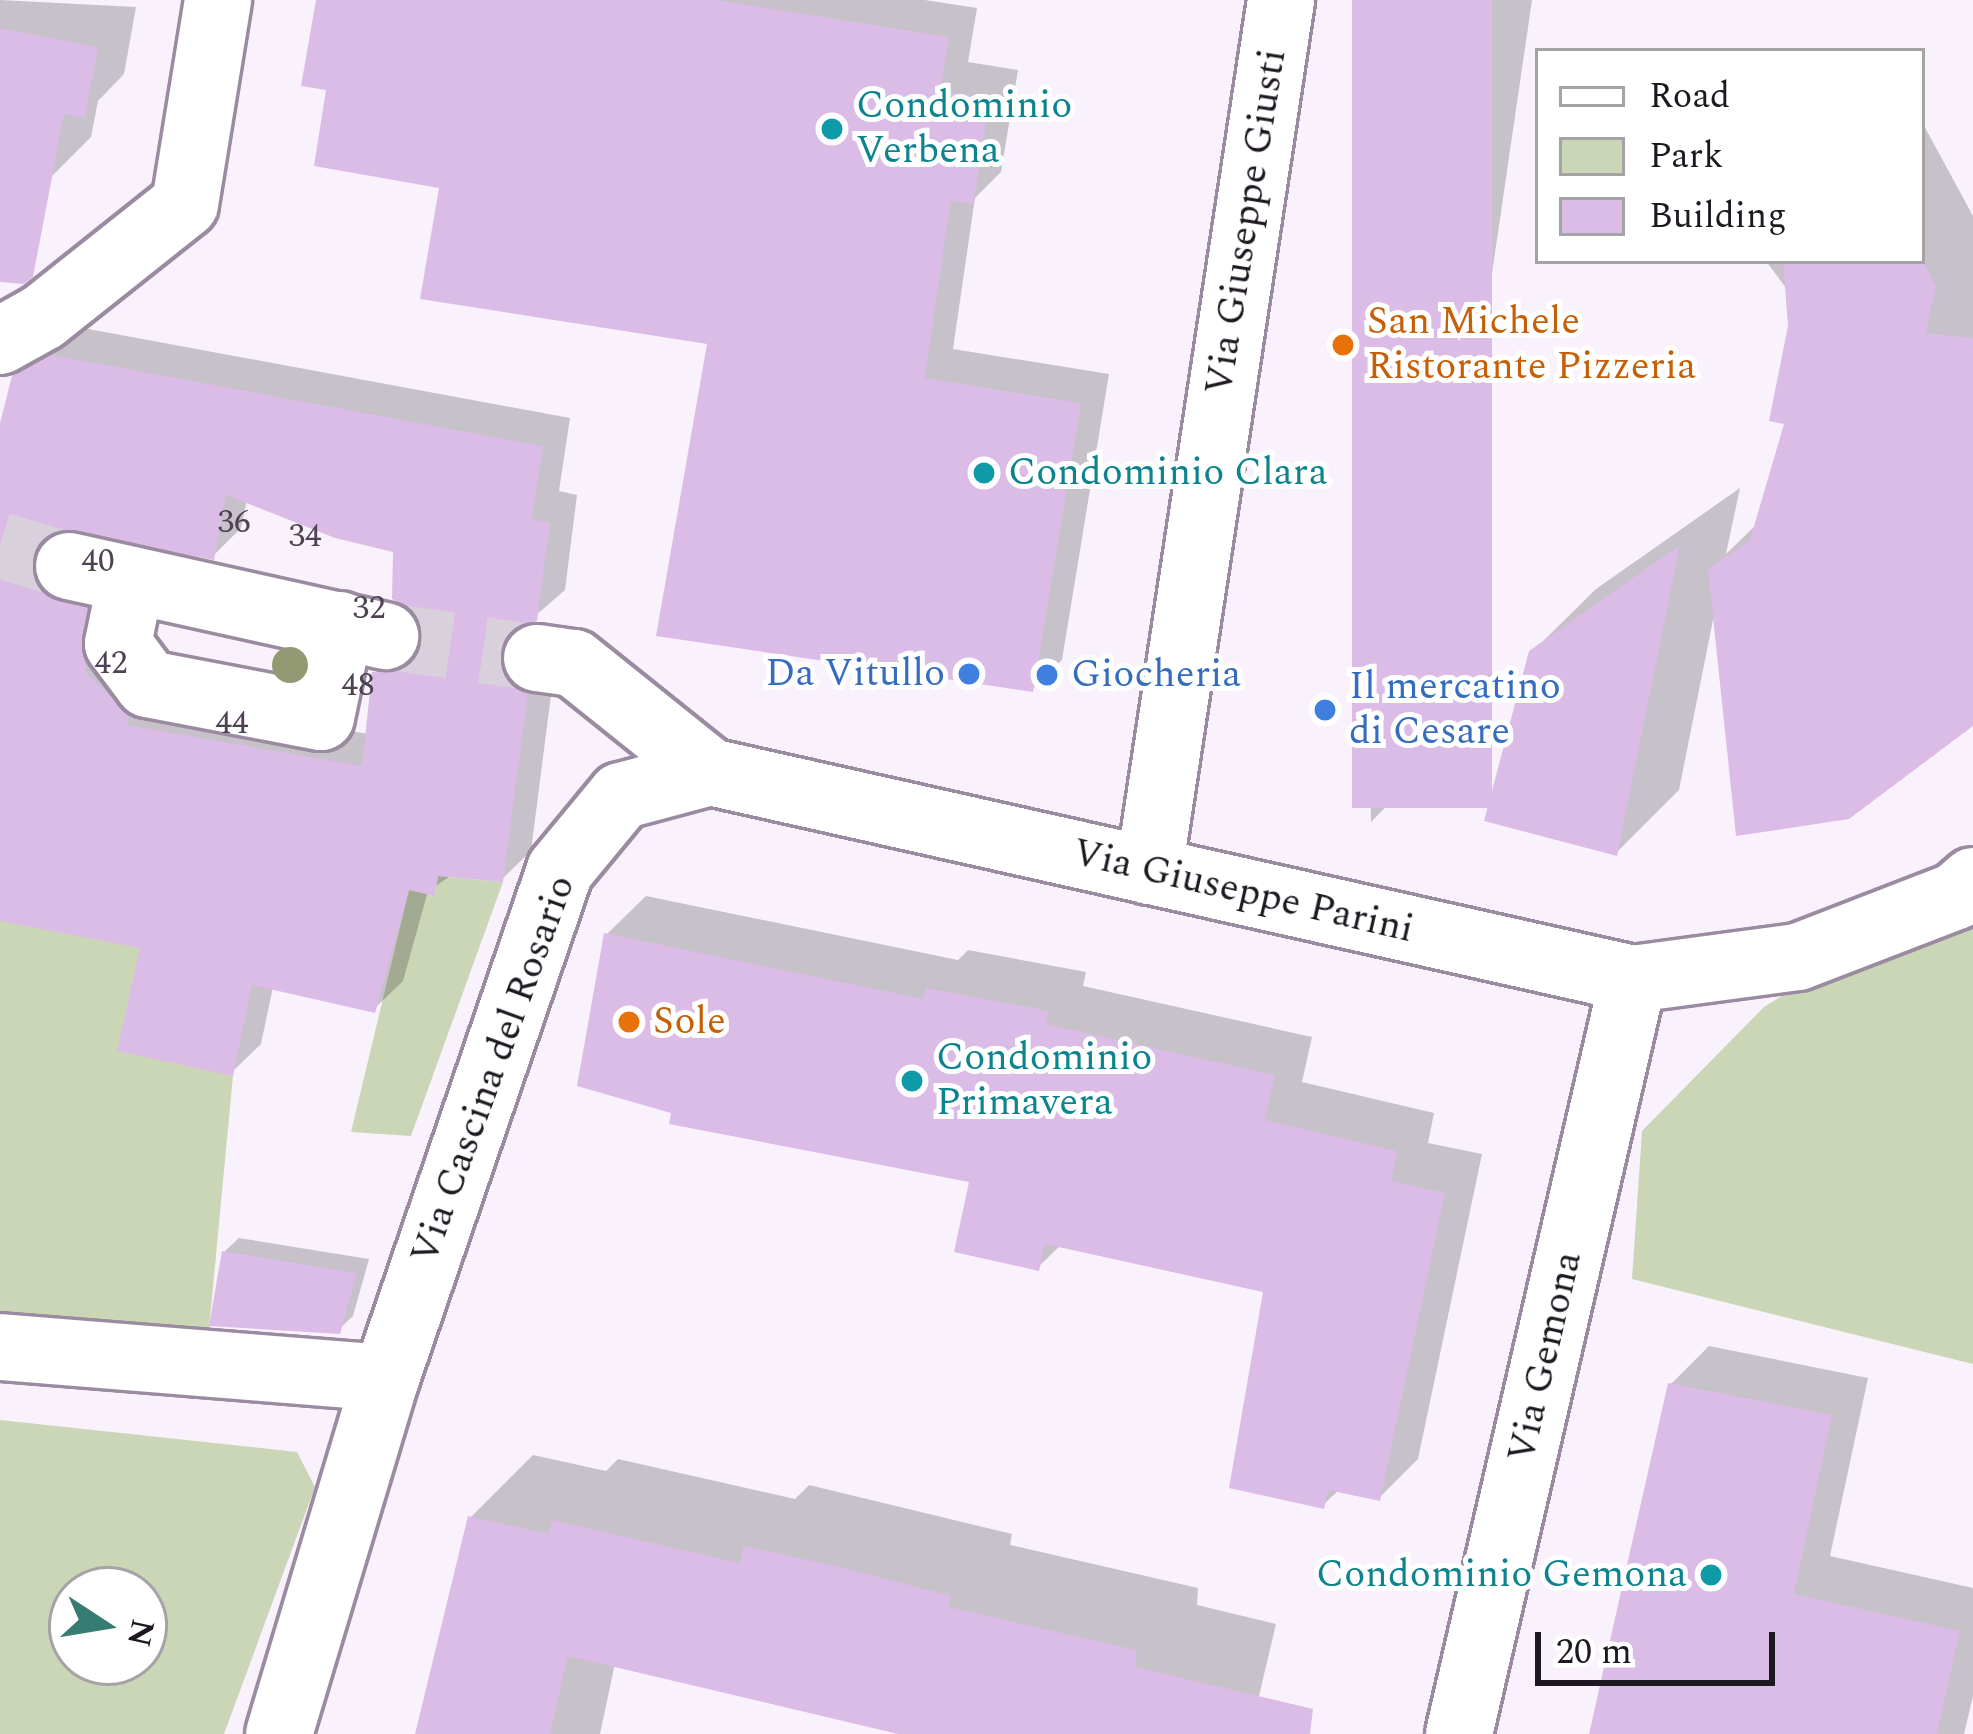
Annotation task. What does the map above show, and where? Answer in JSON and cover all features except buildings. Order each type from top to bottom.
[{"type":"street","points":[[0,341],[81,289],[185,204],[218,0]]},
{"type":"street","name":"Via Giuseppe Giusti","points":[[1149,871],[1281,0]]},
{"type":"street","points":[[99,573],[362,630],[321,717],[148,684],[118,644],[99,573]]},
{"type":"street","name":"Via Giuseppe Parini","points":[[537,658],[574,663],[710,772],[1633,980],[1798,956],[1956,896],[1973,881]]},
{"type":"street","name":"Via Cascina del Rosario","points":[[279,1734],[386,1378],[560,870],[621,796],[710,772]]},
{"type":"street","name":"Via Gemona","points":[[1459,1734],[1633,980]]},
{"type":"street","points":[[0,1347],[386,1378]]},
{"type":"green space","points":[[0,814],[77,831],[233,1076],[209,1329],[0,1313]]},
{"type":"green space","points":[[438,876],[503,882],[411,1136],[351,1132],[409,890],[435,895]]},
{"type":"green space","points":[[1973,878],[1973,1364],[1632,1279],[1642,1131],[1764,1007]]},
{"type":"green space","points":[[0,1420],[297,1452],[315,1487],[224,1734],[0,1734]]},
{"type":"tunnel","points":[[0,545],[69,566]]},
{"type":"tunnel","points":[[385,636],[537,658]]},
{"type":"place","name":"Condominio Verbena","points":[[832,129]]},
{"type":"place","name":"San Michele Ristorante Pizzeria","points":[[1343,345]]},
{"type":"place","name":"Condominio Clara","points":[[984,473]]},
{"type":"place","name":"Da Vitullo","points":[[969,674]]},
{"type":"place","name":"Giocheria","points":[[1047,675]]},
{"type":"place","name":"Il mercatino di Cesare","points":[[1325,710]]},
{"type":"place","name":"Sole","points":[[629,1022]]},
{"type":"place","name":"Condominio Primavera","points":[[912,1081]]},
{"type":"place","name":"Condominio Gemona","points":[[1711,1575]]}]
